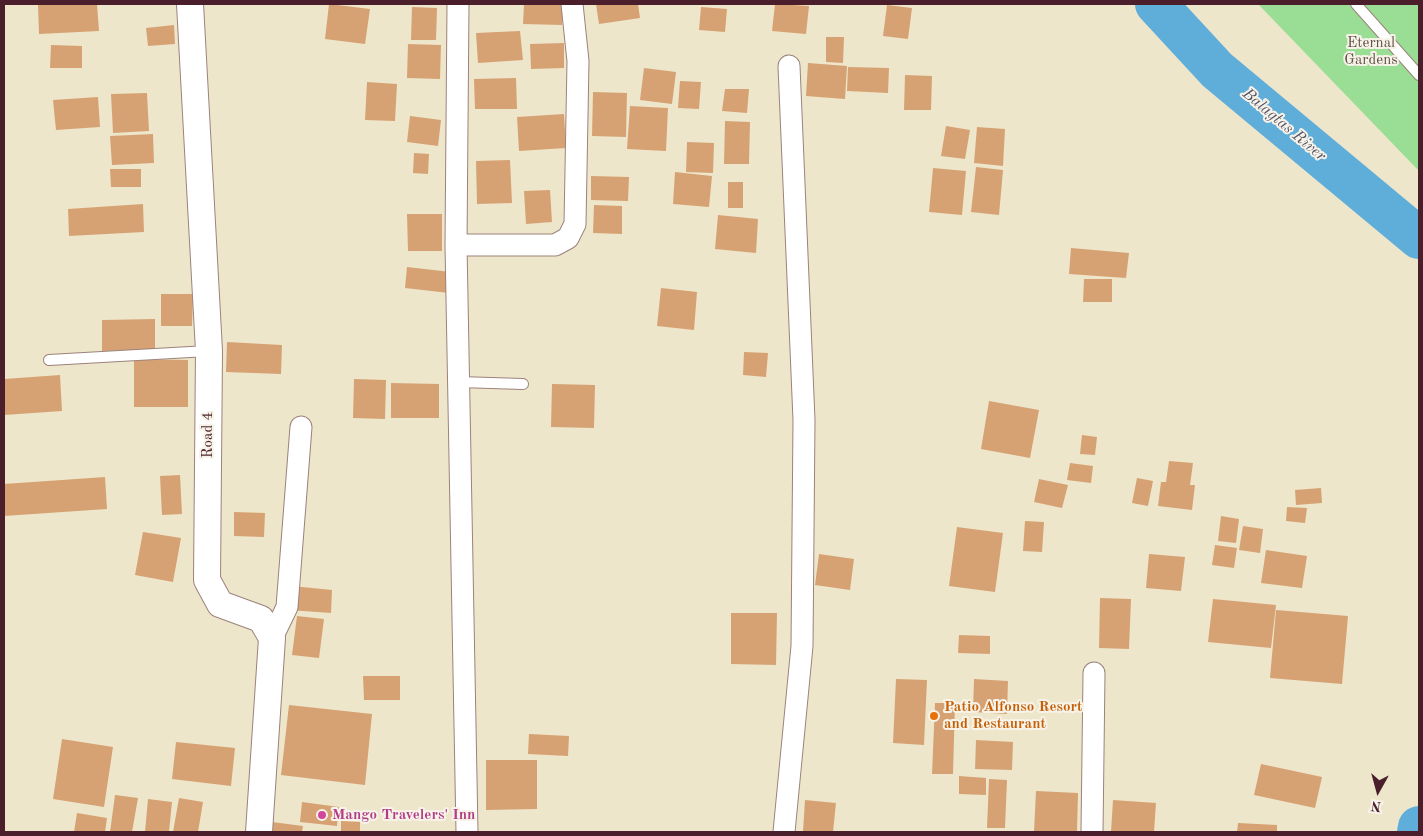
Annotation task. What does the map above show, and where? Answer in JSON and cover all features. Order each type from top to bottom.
[{"type":"street","name":"Road 4","points":[[190,4],[209,351],[207,580],[220,604],[261,619],[272,638]]},
{"type":"street","points":[[458,4],[456,245],[467,832]]},
{"type":"street","points":[[456,245],[555,245],[568,238],[575,224],[578,61],[572,4]]},
{"type":"street","points":[[784,832],[802,646],[804,430],[789,66]]},
{"type":"street","points":[[259,832],[272,638],[287,607],[301,427]]},
{"type":"street","points":[[1092,832],[1094,673]]},
{"type":"lane","points":[[1356,4],[1419,75]]},
{"type":"lane","points":[[49,360],[209,351]]},
{"type":"lane","points":[[459,382],[523,384]]},
{"type":"green space","name":"Eternal Gardens","points":[[1258,4],[1419,4],[1419,171]]},
{"type":"building","points":[[97,4],[99,31],[39,34],[38,5]]},
{"type":"building","points":[[329,4],[370,9],[365,44],[325,39]]},
{"type":"building","points":[[524,4],[562,4],[562,25],[523,24]]},
{"type":"building","points":[[596,4],[638,4],[640,18],[599,24]]},
{"type":"building","points":[[775,4],[809,6],[806,34],[772,31]]},
{"type":"building","points":[[887,5],[912,8],[908,39],[883,36]]},
{"type":"building","points":[[412,7],[437,8],[436,40],[411,40]]},
{"type":"building","points":[[701,7],[727,9],[725,32],[699,30]]},
{"type":"building","points":[[174,25],[175,44],[148,46],[146,28]]},
{"type":"building","points":[[520,31],[523,60],[478,63],[476,33]]},
{"type":"building","points":[[826,37],[844,37],[843,63],[826,62]]},
{"type":"building","points":[[564,43],[564,68],[531,69],[530,44]]},
{"type":"building","points":[[408,44],[441,45],[440,79],[407,78]]},
{"type":"building","points":[[51,45],[82,46],[82,68],[50,68]]},
{"type":"building","points":[[808,63],[847,66],[845,99],[806,96]]},
{"type":"building","points":[[848,67],[889,68],[888,93],[847,91]]},
{"type":"building","points":[[644,68],[676,72],[672,104],[640,100]]},
{"type":"building","points":[[905,75],[932,76],[931,110],[904,110]]},
{"type":"building","points":[[516,78],[517,109],[475,109],[474,79]]},
{"type":"building","points":[[680,81],[701,82],[699,109],[678,108]]},
{"type":"building","points":[[367,82],[397,84],[395,121],[365,120]]},
{"type":"building","points":[[725,89],[749,89],[747,113],[722,111]]},
{"type":"building","points":[[593,92],[627,93],[626,137],[592,136]]},
{"type":"building","points":[[147,93],[149,131],[113,133],[111,94]]},
{"type":"building","points":[[98,97],[100,127],[56,130],[53,100]]},
{"type":"building","points":[[630,106],[668,108],[666,151],[627,149]]},
{"type":"building","points":[[564,114],[566,148],[519,151],[517,117]]},
{"type":"building","points":[[410,116],[441,120],[438,146],[407,142]]},
{"type":"building","points":[[725,121],[750,122],[749,164],[724,164]]},
{"type":"building","points":[[946,126],[970,130],[965,159],[941,156]]},
{"type":"building","points":[[977,127],[1005,129],[1003,166],[974,163]]},
{"type":"building","points":[[153,134],[154,163],[112,165],[110,136]]},
{"type":"building","points":[[687,142],[714,143],[713,173],[686,172]]},
{"type":"building","points":[[414,153],[429,154],[428,174],[413,173]]},
{"type":"building","points":[[510,160],[512,203],[477,204],[476,161]]},
{"type":"building","points":[[976,167],[1003,170],[999,215],[971,212]]},
{"type":"building","points":[[933,168],[966,171],[962,215],[929,212]]},
{"type":"building","points":[[110,169],[141,169],[141,187],[111,187]]},
{"type":"building","points":[[675,172],[712,176],[709,207],[673,204]]},
{"type":"building","points":[[591,176],[629,177],[628,201],[591,200]]},
{"type":"building","points":[[728,182],[743,182],[743,208],[728,208]]},
{"type":"building","points":[[550,190],[552,222],[526,224],[524,191]]},
{"type":"building","points":[[143,204],[144,232],[69,236],[68,209]]},
{"type":"building","points":[[594,205],[622,206],[622,234],[593,233]]},
{"type":"building","points":[[407,214],[442,214],[442,251],[408,251]]},
{"type":"building","points":[[718,215],[758,219],[756,253],[715,249]]},
{"type":"building","points":[[1071,248],[1129,253],[1126,278],[1069,274]]},
{"type":"building","points":[[407,267],[451,272],[449,293],[405,288]]},
{"type":"building","points":[[1084,279],[1112,279],[1112,302],[1083,302]]},
{"type":"building","points":[[661,288],[697,292],[694,330],[657,326]]},
{"type":"building","points":[[161,294],[193,294],[192,326],[161,326]]},
{"type":"building","points":[[155,319],[155,350],[102,351],[102,320]]},
{"type":"building","points":[[227,342],[282,345],[281,374],[226,372]]},
{"type":"building","points":[[744,352],[768,353],[766,377],[743,375]]},
{"type":"building","points":[[134,359],[188,360],[188,407],[134,407]]},
{"type":"building","points":[[60,375],[62,411],[4,415],[4,379]]},
{"type":"building","points":[[354,379],[386,380],[385,419],[353,418]]},
{"type":"building","points":[[391,383],[439,384],[439,418],[391,418]]},
{"type":"building","points":[[552,384],[595,385],[594,428],[551,427]]},
{"type":"building","points":[[989,401],[1039,410],[1030,458],[981,449]]},
{"type":"building","points":[[1082,435],[1097,437],[1095,455],[1080,454]]},
{"type":"building","points":[[1169,461],[1193,463],[1190,485],[1195,485],[1192,510],[1158,506],[1161,482],[1166,482]]},
{"type":"building","points":[[1070,463],[1093,466],[1091,483],[1067,480]]},
{"type":"building","points":[[180,475],[182,514],[162,515],[160,476]]},
{"type":"building","points":[[105,477],[107,509],[4,516],[4,484]]},
{"type":"building","points":[[1137,478],[1153,481],[1148,506],[1132,503]]},
{"type":"building","points":[[1039,479],[1068,485],[1062,508],[1034,502]]},
{"type":"building","points":[[1321,488],[1322,503],[1296,505],[1295,490]]},
{"type":"building","points":[[1287,507],[1307,508],[1305,523],[1286,521]]},
{"type":"building","points":[[234,512],[265,513],[264,537],[234,536]]},
{"type":"building","points":[[1221,516],[1239,519],[1236,543],[1218,541]]},
{"type":"building","points":[[1025,521],[1044,522],[1042,552],[1023,551]]},
{"type":"building","points":[[1243,526],[1263,529],[1260,553],[1239,550]]},
{"type":"building","points":[[957,527],[1003,533],[995,592],[949,586]]},
{"type":"building","points":[[143,532],[181,538],[173,582],[135,575]]},
{"type":"building","points":[[1215,545],[1237,548],[1234,568],[1212,565]]},
{"type":"building","points":[[1266,550],[1307,556],[1302,588],[1261,583]]},
{"type":"building","points":[[819,554],[854,559],[850,590],[815,585]]},
{"type":"building","points":[[1149,554],[1185,557],[1181,591],[1146,588]]},
{"type":"building","points":[[292,586],[332,590],[331,613],[289,610]]},
{"type":"building","points":[[1100,598],[1131,599],[1129,649],[1099,648]]},
{"type":"building","points":[[1213,599],[1276,605],[1271,648],[1208,642]]},
{"type":"building","points":[[1276,610],[1348,616],[1342,684],[1270,678]]},
{"type":"building","points":[[731,613],[777,613],[776,665],[731,664]]},
{"type":"building","points":[[297,616],[324,619],[319,658],[292,655]]},
{"type":"building","points":[[959,635],[990,636],[990,654],[958,653]]},
{"type":"building","points":[[363,676],[400,676],[400,700],[364,700]]},
{"type":"building","points":[[896,679],[927,680],[924,745],[893,743]]},
{"type":"building","points":[[974,679],[1008,681],[1007,714],[973,712]]},
{"type":"building","points":[[935,703],[955,703],[953,774],[932,774]]},
{"type":"building","points":[[289,705],[372,714],[365,785],[281,775]]},
{"type":"building","points":[[529,734],[569,736],[568,756],[528,754]]},
{"type":"building","points":[[62,739],[113,747],[104,807],[53,799]]},
{"type":"building","points":[[976,740],[1013,742],[1012,770],[975,769]]},
{"type":"building","points":[[176,742],[235,748],[231,786],[172,779]]},
{"type":"building","points":[[486,760],[537,760],[537,809],[486,810]]},
{"type":"building","points":[[1261,764],[1322,777],[1315,808],[1254,795]]},
{"type":"building","points":[[959,776],[986,778],[986,795],[959,794]]},
{"type":"building","points":[[989,779],[1007,780],[1005,828],[987,828]]},
{"type":"building","points":[[1036,791],[1078,793],[1077,832],[1034,832]]},
{"type":"building","points":[[115,795],[138,798],[132,832],[110,832]]},
{"type":"building","points":[[179,798],[203,802],[198,832],[173,832]]},
{"type":"building","points":[[148,799],[172,802],[169,832],[145,832]]},
{"type":"building","points":[[805,800],[836,803],[833,832],[803,832]]},
{"type":"building","points":[[1113,800],[1156,803],[1154,832],[1111,832]]},
{"type":"building","points":[[302,802],[339,807],[337,826],[300,822]]},
{"type":"building","points":[[77,813],[107,818],[105,832],[74,832]]},
{"type":"building","points":[[341,821],[360,822],[360,832],[341,832]]},
{"type":"building","points":[[272,822],[303,826],[302,832],[271,832]]},
{"type":"building","points":[[1238,823],[1277,825],[1277,832],[1237,832]]},
{"type":"waterway","name":"Balagtas River","points":[[1156,4],[1217,70],[1419,238]]},
{"type":"waterway","name":"Balagtas River","points":[[1418,832],[1419,827]]},
{"type":"place","name":"Patio Alfonso Resort and Restaurant","points":[[934,716]]},
{"type":"place","name":"Mango Travelers' Inn","points":[[322,815]]}]
